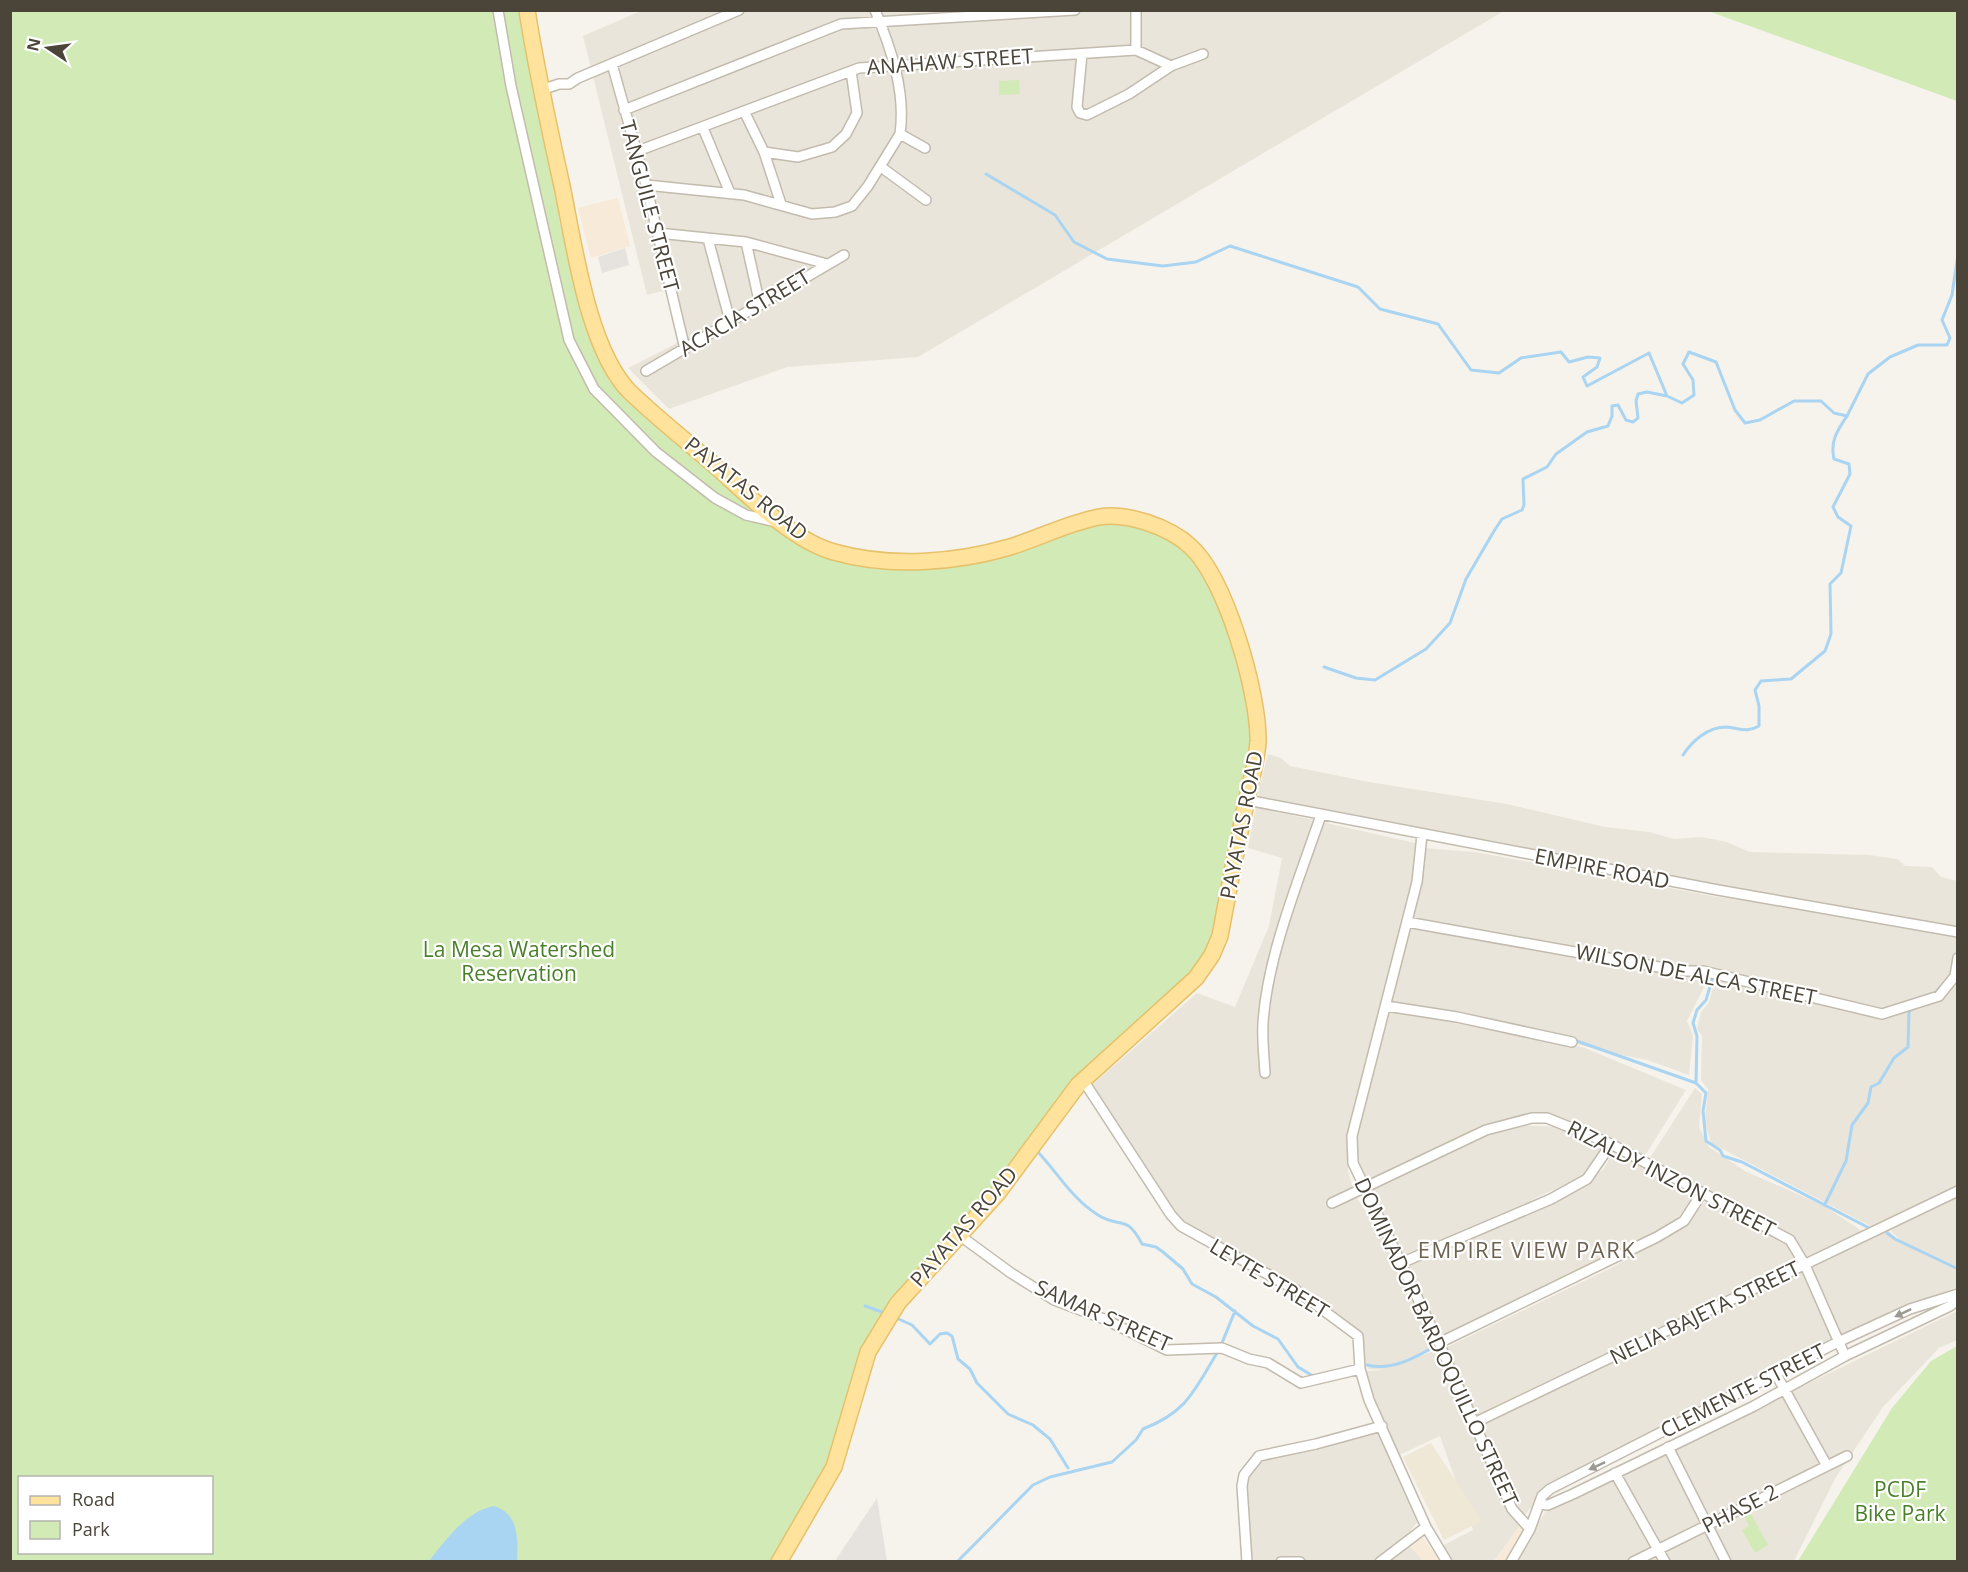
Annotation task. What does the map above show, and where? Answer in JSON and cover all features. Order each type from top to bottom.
[{"type":"main road","name":"PAYATAS ROAD","points":[[527,10],[541,90],[582,278],[595,326],[611,369],[639,400],[784,523],[815,544],[835,552],[918,561],[979,555],[1101,517],[1135,520],[1171,533],[1190,546],[1204,561],[1234,627],[1255,705],[1258,741],[1220,936],[1212,955],[1179,996],[1083,1080],[998,1192],[913,1283],[873,1341],[834,1467],[778,1562]]},
{"type":"street","points":[[498,10],[511,86],[570,340],[594,389],[656,452],[715,498],[746,516],[784,523]]},
{"type":"street","points":[[541,90],[559,84],[569,84],[578,78],[739,10]]},
{"type":"street","points":[[624,110],[841,24],[877,15],[1075,10]]},
{"type":"street","points":[[1136,10],[1136,50],[1171,66]]},
{"type":"street","points":[[646,185],[729,193],[781,204],[812,214],[835,212],[852,206],[881,167],[900,134],[903,115],[895,66],[877,15]]},
{"type":"street","name":"ANAHAW STREET","points":[[635,152],[859,68],[1136,50]]},
{"type":"street","points":[[1082,54],[1077,107],[1080,113],[1087,115],[1129,94],[1171,66],[1203,54]]},
{"type":"street","name":"TANGUILE STREET","points":[[612,64],[646,185],[685,349]]},
{"type":"street","points":[[764,152],[798,157],[831,147],[846,134],[857,113],[851,71]]},
{"type":"street","points":[[744,111],[764,152],[781,204]]},
{"type":"street","points":[[702,128],[729,193]]},
{"type":"street","points":[[900,134],[925,148]]},
{"type":"street","points":[[881,167],[926,200]]},
{"type":"street","points":[[658,233],[746,242],[827,264]]},
{"type":"street","points":[[708,238],[730,321]]},
{"type":"street","points":[[746,242],[760,304]]},
{"type":"street","name":"ACACIA STREET","points":[[646,371],[844,255]]},
{"type":"street","name":"EMPIRE ROAD","points":[[1247,800],[1422,835],[1958,932]]},
{"type":"street","points":[[1265,1073],[1263,1024],[1274,966],[1293,897],[1321,814]]},
{"type":"street","name":"DOMINADOR BARDOQUILLO STREET","points":[[1422,835],[1417,882],[1352,1136],[1353,1163],[1440,1343],[1512,1509],[1530,1529]]},
{"type":"street","name":"WILSON DE ALCA STREET","points":[[1407,922],[1681,971],[1703,971],[1882,1014],[1939,996],[1955,976],[1958,958]]},
{"type":"street","points":[[1386,1006],[1457,1017],[1572,1042]]},
{"type":"street","name":"LEYTE STREET","points":[[1083,1080],[1171,1215],[1181,1226],[1296,1290],[1358,1336],[1360,1369],[1369,1400],[1426,1527],[1447,1562]]},
{"type":"street","name":"RIZALDY INZON STREET","points":[[1332,1203],[1486,1130],[1532,1118],[1547,1118],[1611,1144],[1790,1240],[1805,1265],[1845,1356]]},
{"type":"street","points":[[1401,1263],[1532,1209],[1587,1179],[1611,1144]]},
{"type":"street","name":"NELIA BAJETA STREET","points":[[1474,1423],[1958,1191]]},
{"type":"street","points":[[1440,1343],[1657,1237],[1684,1221],[1705,1194]]},
{"type":"street","name":"SAMAR STREET","points":[[959,1235],[1011,1273],[1054,1300],[1104,1319],[1167,1350],[1222,1348],[1249,1359],[1268,1363],[1300,1383],[1360,1369]]},
{"type":"street","name":"CLEMENTE STREET","points":[[1511,1562],[1530,1529],[1542,1496],[1550,1489],[1674,1425],[1777,1376],[1838,1342],[1910,1309],[1958,1294]]},
{"type":"street","name":"CLEMENTE STREET","points":[[1540,1504],[1548,1505],[1754,1406],[1845,1356],[1950,1306],[1958,1300]]},
{"type":"street","points":[[1777,1376],[1827,1466]]},
{"type":"street","points":[[1674,1425],[1682,1440]]},
{"type":"street","points":[[1247,1562],[1242,1486],[1244,1475],[1259,1456],[1316,1444],[1382,1426]]},
{"type":"street","points":[[1668,1447],[1726,1562]]},
{"type":"street","points":[[1627,1451],[1633,1464]]},
{"type":"street","name":"PHASE 2","points":[[1633,1562],[1846,1456]]},
{"type":"street","points":[[1615,1473],[1665,1562]]},
{"type":"street","points":[[1380,1562],[1426,1527]]},
{"type":"street","points":[[1281,1562],[1300,1562]]},
{"type":"shaded area","points":[[643,10],[1504,11],[918,357],[787,367],[669,409],[628,368],[679,342],[666,290],[647,295],[583,36]]},
{"type":"shaded area","points":[[618,198],[630,246],[591,258],[578,208]]},
{"type":"shaded area","points":[[625,248],[629,265],[602,273],[598,257]]},
{"type":"shaded area","points":[[1268,754],[1281,758],[1290,766],[1369,782],[1507,804],[1605,827],[1649,832],[1674,839],[1702,837],[1727,842],[1750,852],[1869,855],[1897,859],[1905,866],[1932,867],[1941,877],[1957,881],[1957,931],[1429,840],[1338,814],[1257,797]]},
{"type":"shaded area","points":[[1256,807],[1415,843],[1415,884],[1405,923],[1708,979],[1687,1021],[1693,1036],[1689,1075],[1647,1060],[1567,1041],[1387,1007],[1549,1038],[1585,1048],[1686,1090],[1641,1162],[1562,1123],[1504,1121],[1361,1184],[1351,1136],[1348,1170],[1354,1193],[1378,1231],[1439,1346],[1419,1356],[1435,1351],[1508,1512],[1521,1524],[1494,1561],[1448,1561],[1440,1547],[1473,1530],[1440,1436],[1399,1455],[1375,1414],[1365,1371],[1385,1370],[1368,1369],[1358,1335],[1300,1291],[1180,1224],[1092,1085],[1197,993],[1235,1007],[1269,926],[1282,858],[1248,848]]},
{"type":"shaded area","points":[[1424,848],[1475,852],[1718,897],[1764,903],[1785,901],[1957,936],[1957,1187],[1874,1228],[1711,1143],[1705,1122],[1708,1089],[1701,1080],[1702,1036],[1697,1029],[1701,1012],[1709,1002],[1716,976],[1410,920]]},
{"type":"shaded area","name":"EMPIRE VIEW PARK","points":[[1695,1088],[1702,1094],[1699,1127],[1709,1147],[1745,1171],[1824,1206],[1865,1233],[1807,1262],[1798,1243],[1785,1230],[1701,1192],[1685,1222],[1441,1342],[1402,1263],[1561,1194],[1603,1170],[1614,1151],[1643,1166]]},
{"type":"shaded area","name":"EMPIRE VIEW PARK","points":[[1507,1125],[1562,1127],[1606,1150],[1591,1172],[1575,1181],[1539,1196],[1489,1224],[1401,1260],[1369,1191]]},
{"type":"shaded area","points":[[1957,1193],[1957,1268],[1933,1257],[1957,1270],[1957,1287],[1924,1300],[1545,1490],[1525,1515],[1518,1509],[1478,1427],[1885,1226],[1900,1243],[1916,1249],[1903,1243],[1886,1226]]},
{"type":"shaded area","name":"EMPIRE VIEW PARK","points":[[1709,1198],[1776,1229],[1802,1264],[1475,1418],[1445,1348],[1613,1267],[1680,1227]]},
{"type":"shaded area","points":[[1957,1311],[1957,1340],[1939,1348],[1883,1407],[1836,1477],[1794,1561],[1516,1562],[1545,1512]]},
{"type":"shaded area","points":[[1380,1429],[1418,1521],[1394,1552],[1407,1543],[1423,1561],[1249,1561],[1244,1487],[1251,1468],[1259,1460]]},
{"type":"shaded area","points":[[1431,1443],[1482,1521],[1444,1540],[1403,1457]]},
{"type":"shaded area","points":[[877,1498],[887,1561],[835,1561]]},
{"type":"shaded area","points":[[1521,1524],[1527,1530],[1505,1561],[1494,1562]]},
{"type":"shaded area","points":[[1421,1535],[1440,1561],[1423,1561],[1407,1543]]},
{"type":"green space","name":"La Mesa Watershed Reservation","points":[[11,11],[527,11],[560,225],[577,258],[611,369],[804,540],[923,565],[1085,522],[1135,524],[1182,544],[1218,592],[1255,726],[1212,955],[1078,1085],[873,1341],[844,1440],[779,1561],[11,1562]]},
{"type":"green space","points":[[1708,11],[1957,11],[1957,101]]},
{"type":"green space","points":[[1019,80],[1020,94],[999,95],[999,81]]},
{"type":"green space","name":"PCDF Bike Park","points":[[1957,1346],[1957,1561],[1798,1561],[1892,1408],[1931,1361]]},
{"type":"green space","points":[[1750,1512],[1768,1545],[1755,1553],[1742,1530],[1749,1526],[1744,1516]]},
{"type":"water","points":[[494,1506],[502,1510],[513,1521],[517,1536],[517,1561],[429,1561],[466,1520]]},
{"type":"waterway","points":[[986,174],[1055,215],[1074,242],[1107,259],[1163,266],[1196,262],[1230,246],[1358,287],[1380,309],[1438,324],[1471,370],[1499,373],[1521,358],[1561,352],[1569,362],[1588,357],[1600,358],[1597,367],[1583,377],[1587,386],[1649,353],[1667,396],[1682,403],[1694,395],[1693,380],[1683,364],[1689,352],[1716,362],[1735,410],[1745,423],[1760,420],[1794,401],[1821,401],[1834,413],[1847,416],[1868,374],[1890,357],[1918,345],[1947,345],[1950,338],[1942,320],[1952,295],[1958,254]]},
{"type":"waterway","points":[[1324,667],[1356,678],[1375,680],[1426,649],[1450,623],[1466,579],[1502,519],[1522,510],[1524,505],[1523,479],[1547,467],[1556,454],[1587,432],[1608,426],[1612,416],[1612,406],[1618,405],[1626,420],[1633,422],[1638,418],[1636,401],[1638,394],[1647,392],[1667,396]]},
{"type":"waterway","points":[[1683,755],[1696,740],[1713,729],[1726,727],[1747,730],[1759,726],[1759,706],[1755,690],[1761,681],[1791,679],[1825,651],[1831,634],[1830,584],[1841,573],[1851,526],[1838,517],[1833,507],[1850,474],[1849,464],[1834,459],[1833,453],[1835,436],[1847,416]]},
{"type":"waterway","points":[[1712,980],[1706,1000],[1697,1010],[1693,1023],[1697,1036],[1696,1083],[1706,1093],[1703,1111],[1706,1141],[1720,1150],[1723,1156],[1742,1162],[1871,1229]]},
{"type":"waterway","points":[[1934,994],[1944,983]]},
{"type":"waterway","points":[[1825,1204],[1846,1161],[1852,1125],[1868,1103],[1871,1087],[1879,1083],[1894,1058],[1908,1047],[1909,1011],[1915,1008]]},
{"type":"waterway","points":[[1574,1040],[1696,1083]]},
{"type":"waterway","points":[[1037,1151],[1073,1194],[1089,1209],[1106,1219],[1127,1225],[1142,1244],[1156,1247],[1183,1269],[1192,1284],[1216,1297],[1253,1326],[1278,1339],[1298,1367],[1313,1376]]},
{"type":"waterway","points":[[1887,1233],[1958,1269]]},
{"type":"waterway","points":[[865,1306],[885,1313]]},
{"type":"waterway","points":[[1222,1343],[1235,1311]]},
{"type":"waterway","points":[[894,1317],[912,1325],[930,1344],[940,1334],[947,1333],[952,1336],[958,1359],[970,1369],[977,1383],[1008,1414],[1033,1425],[1050,1439],[1068,1468]]},
{"type":"waterway","points":[[1367,1365],[1394,1365],[1412,1359],[1437,1345]]},
{"type":"waterway","points":[[957,1562],[1033,1485],[1050,1477],[1112,1462],[1136,1440],[1143,1429],[1180,1408],[1195,1389],[1217,1353]]},
{"type":"district","name":"EMPIRE VIEW PARK","points":[[1527,1250]]}]
